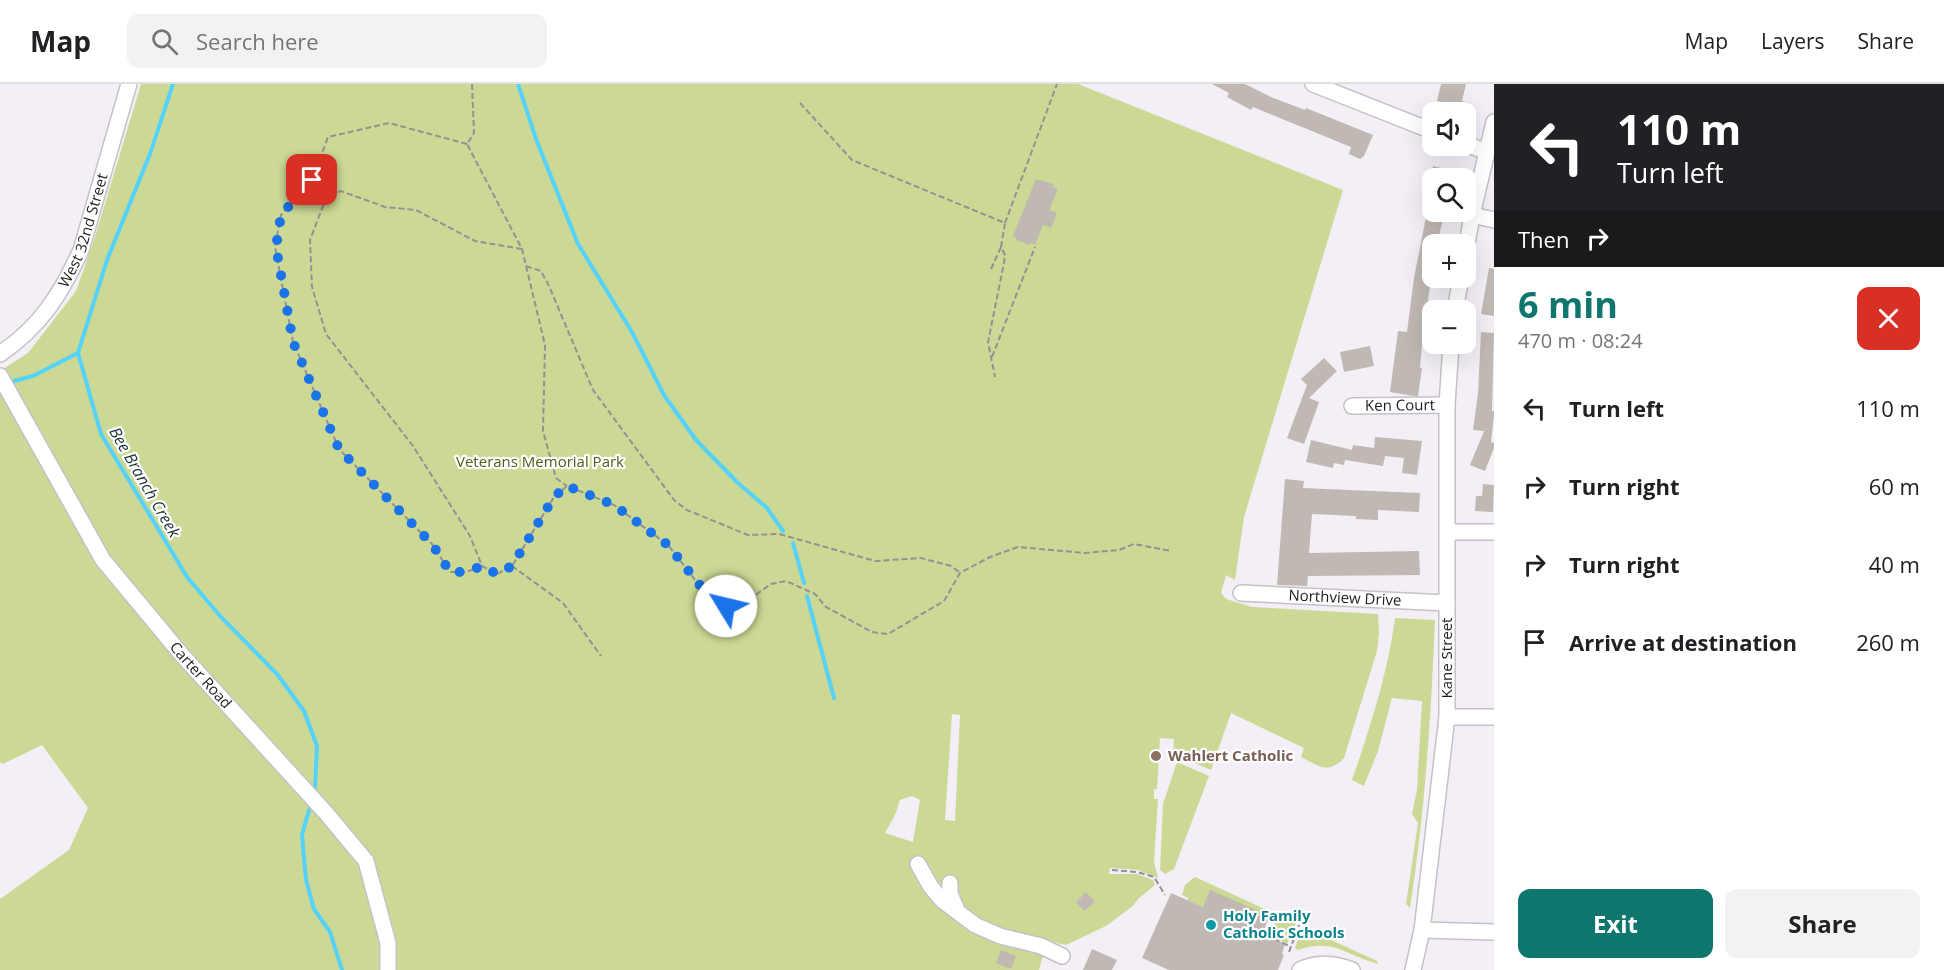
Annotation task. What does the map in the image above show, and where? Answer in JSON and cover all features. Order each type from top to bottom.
[{"type":"street","name":"West 32nd Street","points":[[0,354],[15,344],[48,311],[70,274],[81,250],[129,84]]},
{"type":"street","points":[[1313,84],[1342,89],[1422,126]]},
{"type":"street","points":[[1476,198],[1494,122]]},
{"type":"street","points":[[1476,148],[1487,152]]},
{"type":"street","points":[[1476,216],[1494,220]]},
{"type":"street","name":"Kane Street","points":[[1413,970],[1422,930],[1447,717],[1447,405],[1450,354]]},
{"type":"street","name":"Carter Road","points":[[0,376],[103,560],[182,655],[326,813],[366,861],[388,943],[388,970]]},
{"type":"street","name":"Ken Court","points":[[1352,406],[1447,405]]},
{"type":"street","points":[[1448,532],[1494,532]]},
{"type":"street","name":"Northview Drive","points":[[1241,593],[1447,603]]},
{"type":"street","points":[[1447,717],[1494,717]]},
{"type":"street","points":[[918,864],[931,888],[942,900],[975,925],[1041,946],[1062,956]]},
{"type":"street","points":[[950,883],[950,894],[957,910]]},
{"type":"street","points":[[1422,930],[1494,932]]},
{"type":"street","points":[[1300,970],[1324,963],[1352,970]]},
{"type":"path","points":[[467,144],[474,133],[472,84]]},
{"type":"path","points":[[991,269],[1001,247],[1005,223],[1057,84]]},
{"type":"path","points":[[800,103],[852,160],[1005,223]]},
{"type":"path","points":[[482,566],[466,572],[450,572],[432,544],[339,449],[293,342],[276,247],[281,215],[312,180],[328,137],[389,123],[467,144],[522,249],[545,345],[543,431],[556,478],[567,486],[614,505],[668,545],[710,598],[726,606],[744,603],[771,584],[786,581],[815,594],[826,607],[872,632],[888,634],[944,601],[960,573],[990,556],[1018,547],[1084,553],[1119,550],[1134,544],[1171,550]]},
{"type":"path","points":[[522,249],[475,241],[416,210],[385,207],[341,191],[326,198],[310,240],[312,287],[326,334],[413,447],[470,536],[482,566],[497,574],[512,566],[554,497],[567,486]]},
{"type":"path","points":[[995,377],[988,342],[1005,259],[1001,247]]},
{"type":"path","points":[[991,359],[1035,247]]},
{"type":"path","points":[[526,266],[541,272],[549,286],[593,390],[674,500],[687,510],[748,535],[779,534],[875,561],[921,558],[951,566],[960,573]]},
{"type":"path","points":[[512,566],[563,603],[602,656]]},
{"type":"path","points":[[1112,870],[1137,872],[1154,877],[1165,895]]},
{"type":"path","points":[[1289,952],[1299,925]]},
{"type":"path","points":[[1266,935],[1291,947]]},
{"type":"green space","name":"Veterans Memorial Park","points":[[141,84],[1078,84],[1343,190],[1244,517],[1235,580],[1226,575],[1221,593],[1226,599],[1252,607],[1378,614],[1377,651],[1344,758],[1328,768],[1318,766],[1301,757],[1304,748],[1231,713],[1211,770],[1173,754],[1174,739],[1160,738],[1157,789],[1154,789],[1154,799],[1158,799],[1154,862],[1158,878],[1138,870],[1110,868],[1109,874],[1137,874],[1153,880],[1155,885],[1133,906],[1106,926],[1066,945],[1020,935],[989,924],[975,918],[948,895],[932,897],[1039,950],[1043,956],[1039,970],[0,970],[0,899],[69,850],[88,808],[42,745],[3,764],[0,762],[0,371],[28,353],[76,291],[94,240]],"holes":[[[952,714],[960,715],[955,821],[945,820]],[[912,796],[920,800],[913,842],[885,833],[900,800]]]},
{"type":"green space","points":[[1395,618],[1435,620],[1427,764],[1410,908],[1406,904],[1418,823],[1412,814],[1417,790],[1422,701],[1392,698],[1378,751],[1364,786],[1352,780],[1383,679]]},
{"type":"green space","points":[[1177,762],[1209,776],[1174,869],[1165,874],[1160,870],[1163,804]]},
{"type":"green space","points":[[1195,877],[1267,910],[1266,915],[1203,907],[1188,901],[1188,898],[1182,895],[1185,885]]},
{"type":"green space","points":[[1278,915],[1296,923],[1287,944],[1269,936]]},
{"type":"green space","points":[[1303,927],[1377,961],[1378,964],[1330,947],[1310,947],[1298,950],[1295,948]]},
{"type":"building","points":[[1212,84],[1245,84],[1271,97],[1305,110],[1306,108],[1373,135],[1364,156],[1360,159],[1349,154],[1351,147],[1253,107],[1251,110],[1227,97],[1229,93]]},
{"type":"building","points":[[1441,84],[1466,84],[1462,101],[1466,102],[1437,101]]},
{"type":"building","points":[[1036,179],[1054,184],[1053,187],[1058,189],[1049,210],[1057,213],[1051,228],[1043,225],[1035,245],[1031,243],[1030,245],[1016,240],[1017,238],[1013,236]]},
{"type":"building","points":[[1425,222],[1442,222],[1439,234],[1423,234]]},
{"type":"building","points":[[1422,237],[1422,288],[1430,288],[1428,300],[1422,300],[1420,368],[1422,368],[1418,396],[1390,392],[1398,331],[1407,332]]},
{"type":"building","points":[[1489,268],[1494,269],[1494,316],[1481,314]]},
{"type":"building","points":[[1481,332],[1494,333],[1492,411],[1494,415],[1491,442],[1494,443],[1494,448],[1485,471],[1470,465],[1484,431],[1473,430],[1478,393]]},
{"type":"building","points":[[1370,346],[1374,366],[1344,372],[1340,352]]},
{"type":"building","points":[[1324,358],[1337,371],[1309,398],[1319,402],[1304,444],[1287,438],[1307,385],[1301,379]]},
{"type":"building","points":[[1375,437],[1422,441],[1417,475],[1402,473],[1404,458],[1385,456],[1383,466],[1345,460],[1344,465],[1334,463],[1333,468],[1306,462],[1311,440],[1352,450],[1353,445],[1374,448]]},
{"type":"building","points":[[1285,479],[1304,481],[1303,488],[1420,493],[1419,512],[1378,510],[1378,520],[1356,519],[1356,516],[1312,514],[1309,553],[1419,551],[1420,575],[1308,576],[1307,586],[1277,585]]},
{"type":"building","points":[[1483,484],[1494,485],[1493,512],[1475,511],[1476,496],[1482,496]]},
{"type":"building","name":"Holy Family Catholic Schools","points":[[1210,890],[1270,916],[1262,934],[1285,944],[1282,954],[1284,955],[1278,970],[1169,970],[1142,958],[1171,893],[1203,907]]},
{"type":"building","points":[[1086,892],[1095,902],[1084,911],[1076,902]]},
{"type":"building","points":[[1092,949],[1117,960],[1112,970],[1083,970]]},
{"type":"building","points":[[1001,950],[1016,956],[1011,969],[996,963]]},
{"type":"waterway","name":"Bee Branch Creek","points":[[173,84],[150,154],[107,260],[78,353],[101,434],[187,577],[221,617],[277,674],[304,711],[317,746],[315,789]]},
{"type":"waterway","points":[[518,84],[536,139],[578,244],[632,332],[664,395],[696,440],[738,483],[767,508],[783,531]]},
{"type":"waterway","points":[[14,381],[33,376],[78,353]]},
{"type":"waterway","points":[[793,543],[804,583]]},
{"type":"waterway","points":[[807,596],[834,698]]},
{"type":"waterway","name":"Bee Branch Creek","points":[[309,810],[302,835],[306,880],[314,909],[330,932],[342,970]]},
{"type":"place","name":"Wahlert Catholic","points":[[1156,756]]},
{"type":"place","name":"Holy Family Catholic Schools","points":[[1211,925]]},
{"type":"route","points":[[312,180],[281,215],[276,247],[293,342],[339,449],[432,544],[450,572],[466,572],[482,566],[497,574],[512,566],[554,497],[567,486],[614,505],[668,545],[710,598],[726,606]]}]
